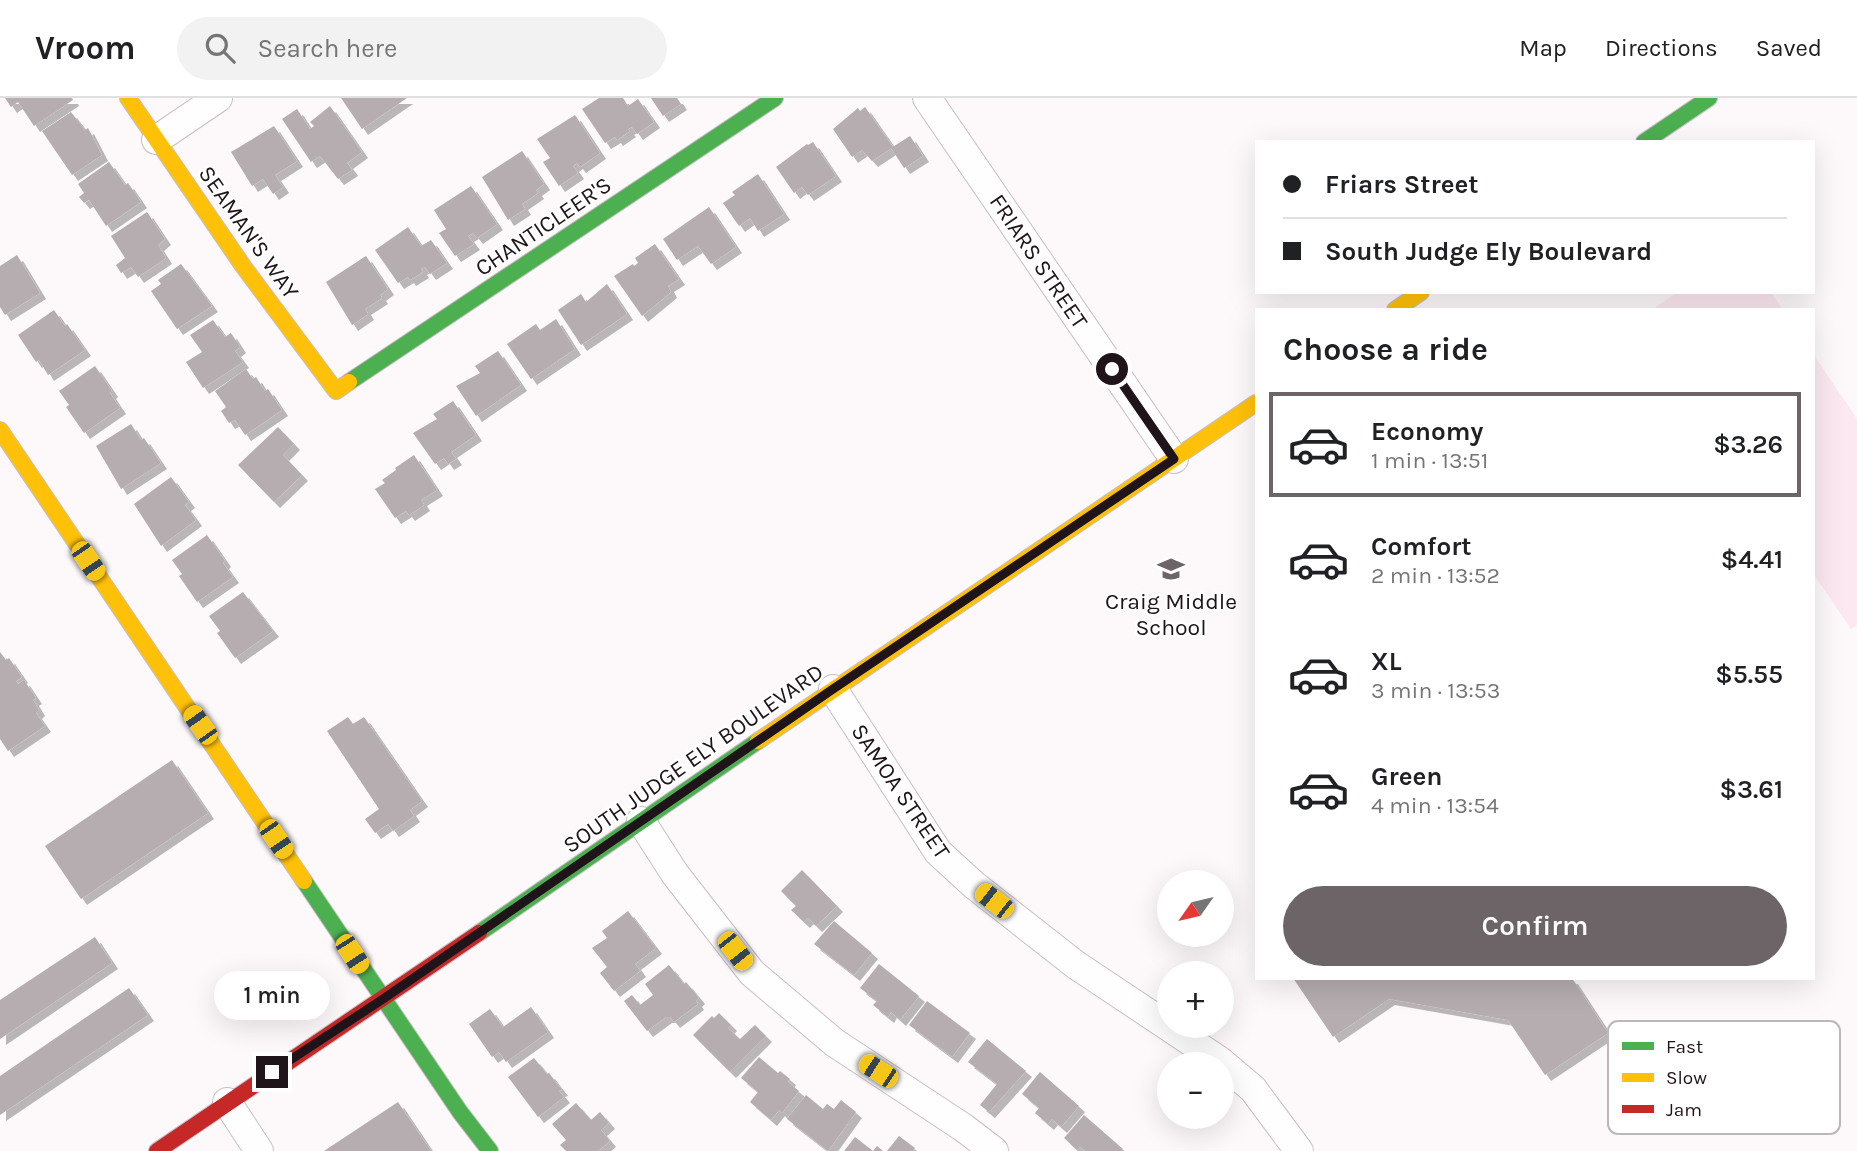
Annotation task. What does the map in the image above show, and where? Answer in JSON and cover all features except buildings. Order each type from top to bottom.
[{"type":"street","name":"SEAMAN'S WAY","points":[[128,98],[243,266],[336,391]]},
{"type":"street","points":[[156,140],[218,98]]},
{"type":"street","name":"CHANTICLEER'S","points":[[336,391],[775,98]]},
{"type":"street","name":"FRIARS STREET","points":[[927,98],[1174,459]]},
{"type":"street","points":[[1647,140],[1709,98]]},
{"type":"street","points":[[1398,308],[1418,294]]},
{"type":"street","name":"SOUTH JUDGE ELY BOULEVARD","points":[[157,1151],[1255,404]]},
{"type":"street","points":[[0,430],[383,999],[490,1151]]},
{"type":"street","name":"SAMOA STREET","points":[[833,689],[937,852],[974,886],[1076,965],[1220,1061],[1253,1089],[1299,1151]]},
{"type":"street","points":[[641,821],[675,874],[752,973],[835,1043],[964,1128],[994,1151]]},
{"type":"street","points":[[227,1102],[259,1151]]},
{"type":"shaded area","points":[[1674,294],[1772,294],[1782,308],[1655,308]]},
{"type":"shaded area","points":[[1815,357],[1857,419],[1857,625],[1851,629],[1815,576]]},
{"type":"traffic: fast","points":[[349,382],[775,98]]},
{"type":"traffic: fast","points":[[1647,140],[1709,98]]},
{"type":"traffic: fast","points":[[479,933],[758,741]]},
{"type":"traffic: fast","points":[[304,881],[460,1112],[490,1151]]},
{"type":"traffic: slow","points":[[128,98],[243,266],[336,391],[349,382]]},
{"type":"traffic: slow","points":[[1398,308],[1418,294]]},
{"type":"traffic: slow","points":[[758,741],[1255,404]]},
{"type":"traffic: slow","points":[[0,430],[304,881]]},
{"type":"traffic: jam","points":[[157,1151],[479,933]]},
{"type":"place","name":"Craig Middle School","points":[[1171,569]]},
{"type":"route","points":[[272,1072],[1174,459],[1112,369]]}]
